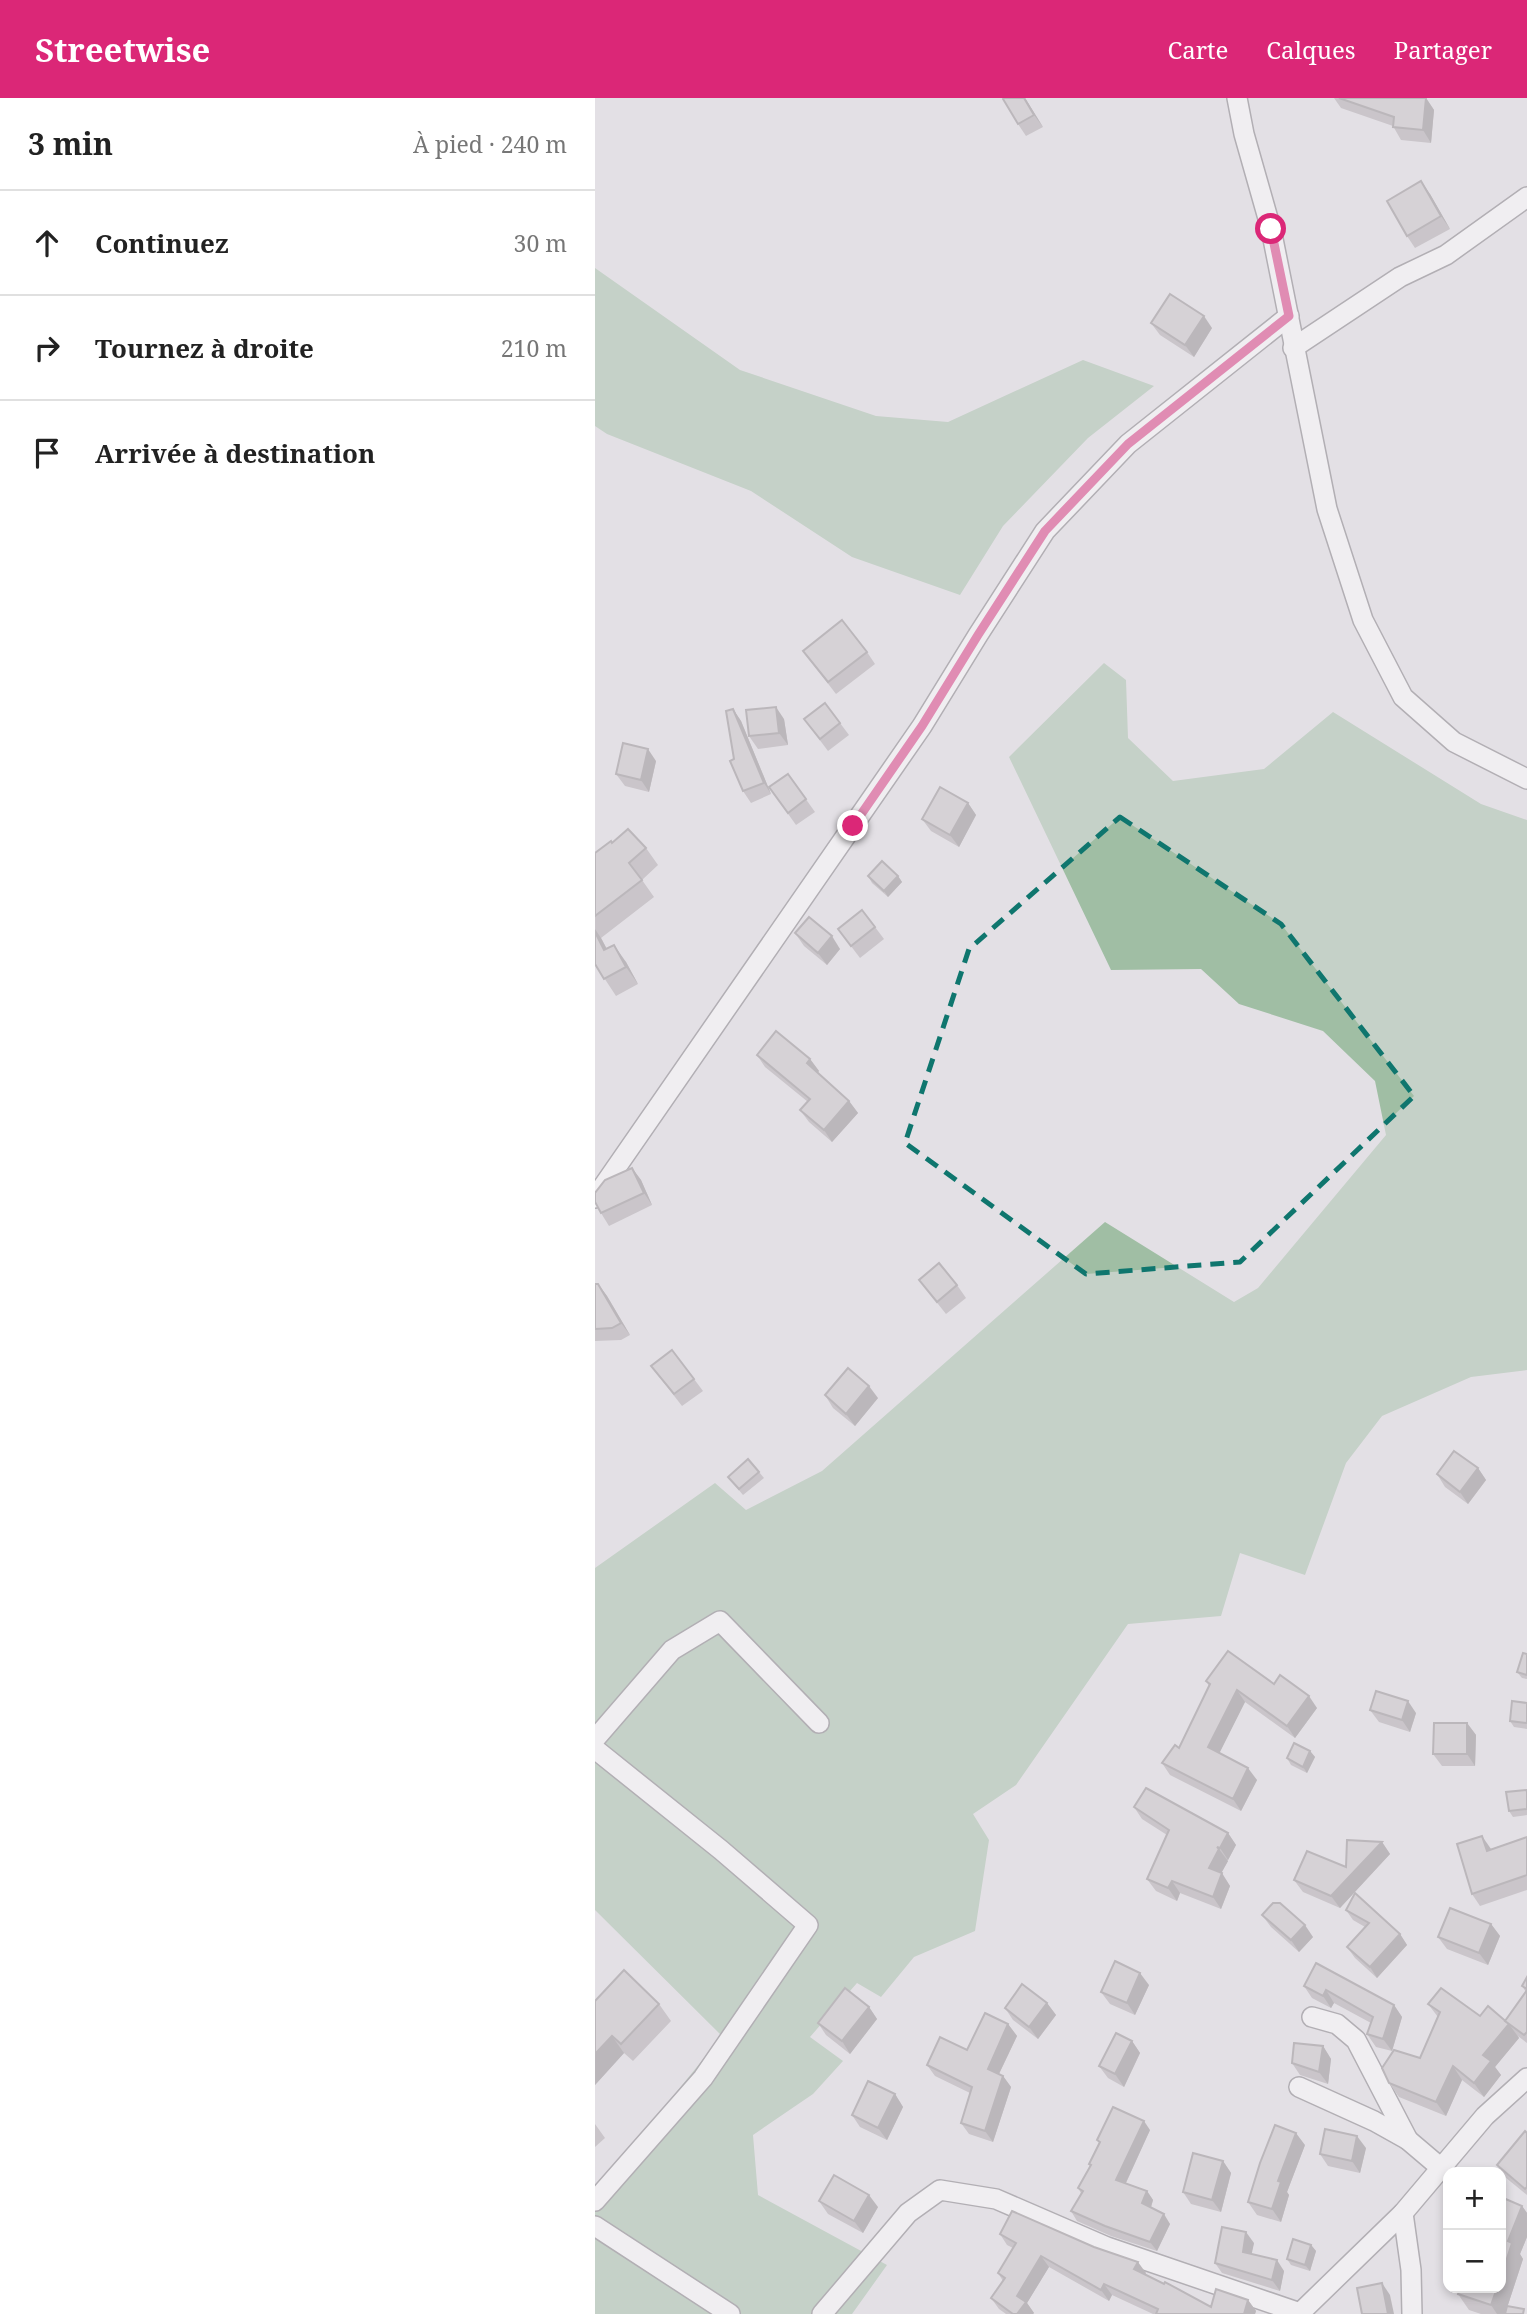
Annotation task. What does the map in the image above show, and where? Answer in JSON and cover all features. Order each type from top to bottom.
[{"type":"street","points":[[1237,98],[1244,134],[1271,229],[1327,509],[1363,620],[1403,697],[1454,742],[1527,779]]},
{"type":"street","points":[[1293,348],[1400,277],[1446,255],[1527,197]]},
{"type":"street","points":[[595,1198],[922,726],[1045,531],[1128,444],[1289,316]]},
{"type":"street","points":[[595,1739],[672,1650],[720,1621],[819,1723]]},
{"type":"street","points":[[595,1749],[721,1850],[808,1926],[703,2078],[595,2201]]},
{"type":"street","points":[[1313,2017],[1337,2024],[1356,2040],[1408,2140]]},
{"type":"street","points":[[822,2314],[908,2213],[940,2190],[996,2199],[1107,2247],[1300,2313],[1403,2213],[1485,2116],[1527,2078]]},
{"type":"street","points":[[1299,2087],[1374,2121],[1408,2140],[1441,2168]]},
{"type":"street","points":[[1403,2213],[1411,2270],[1412,2314]]},
{"type":"street","points":[[595,2226],[730,2314]]},
{"type":"highlighted area","points":[[1120,817],[1281,924],[1414,1096],[1240,1262],[1086,1274],[905,1143],[969,949]]},
{"type":"green space","points":[[595,268],[740,370],[876,416],[948,422],[1083,360],[1154,386],[1088,438],[1003,526],[960,595],[852,557],[751,491],[607,434],[595,426]]},
{"type":"green space","points":[[1104,663],[1126,680],[1128,738],[1173,781],[1264,769],[1333,712],[1481,804],[1527,820],[1527,1370],[1471,1377],[1382,1416],[1346,1463],[1305,1575],[1240,1553],[1221,1616],[1128,1624],[1016,1785],[973,1814],[989,1840],[975,1931],[914,1957],[881,1997],[857,1983],[810,2037],[843,2061],[813,2094],[753,2135],[758,2195],[887,2265],[852,2314],[595,2314],[595,2192],[722,2036],[595,1910],[595,1568],[715,1483],[746,1510],[822,1471],[1105,1222],[1234,1302],[1258,1288],[1386,1135],[1375,1081],[1323,1031],[1239,1004],[1201,969],[1111,970],[1009,757]]},
{"type":"building","points":[[1004,98],[1024,98],[1034,115],[1018,124]]},
{"type":"building","points":[[1339,98],[1426,98],[1423,130],[1393,127],[1394,117]]},
{"type":"building","points":[[1421,181],[1441,216],[1407,236],[1387,201]]},
{"type":"building","points":[[1170,294],[1204,316],[1185,345],[1151,323]]},
{"type":"building","points":[[842,620],[867,652],[828,682],[803,651]]},
{"type":"building","points":[[825,703],[840,723],[820,739],[804,719]]},
{"type":"building","points":[[776,707],[779,733],[749,736],[746,710]]},
{"type":"building","points":[[733,709],[764,783],[743,791],[730,761],[734,759],[726,711]]},
{"type":"building","points":[[623,743],[648,749],[641,780],[616,774]]},
{"type":"building","points":[[788,774],[806,799],[788,813],[769,787]]},
{"type":"building","points":[[940,787],[968,803],[950,835],[922,819]]},
{"type":"building","points":[[628,829],[646,848],[629,863],[642,880],[595,916],[595,853]]},
{"type":"building","points":[[882,861],[898,876],[884,891],[868,876]]},
{"type":"building","points":[[862,910],[875,927],[851,946],[838,929]]},
{"type":"building","points":[[809,917],[832,936],[818,953],[795,933]]},
{"type":"building","points":[[595,932],[604,950],[614,945],[626,967],[604,979],[595,964]]},
{"type":"building","points":[[776,1031],[810,1059],[807,1063],[849,1101],[824,1130],[800,1110],[810,1099],[757,1055]]},
{"type":"building","points":[[632,1168],[644,1193],[601,1213],[595,1202],[595,1193],[605,1180]]},
{"type":"building","points":[[939,1263],[957,1285],[937,1302],[919,1280]]},
{"type":"building","points":[[595,1284],[598,1284],[621,1323],[612,1328],[595,1329]]},
{"type":"building","points":[[672,1350],[694,1379],[674,1394],[651,1366]]},
{"type":"building","points":[[848,1368],[869,1386],[846,1414],[825,1395]]},
{"type":"building","points":[[1454,1451],[1478,1468],[1460,1492],[1437,1474]]},
{"type":"building","points":[[748,1459],[759,1472],[739,1489],[728,1477]]},
{"type":"building","points":[[1228,1651],[1274,1684],[1280,1675],[1309,1696],[1287,1726],[1237,1690],[1208,1747],[1248,1768],[1233,1799],[1162,1763],[1175,1745],[1179,1748],[1210,1684],[1206,1681]]},
{"type":"building","points":[[1523,1653],[1527,1654],[1527,1675],[1517,1672]]},
{"type":"building","points":[[1376,1691],[1408,1701],[1402,1720],[1370,1710]]},
{"type":"building","points":[[1512,1701],[1527,1703],[1527,1723],[1510,1721]]},
{"type":"building","points":[[1434,1723],[1467,1723],[1467,1754],[1433,1754]]},
{"type":"building","points":[[1294,1743],[1310,1751],[1303,1767],[1287,1758]]},
{"type":"building","points":[[1146,1788],[1228,1833],[1220,1848],[1217,1847],[1219,1849],[1209,1868],[1222,1873],[1213,1897],[1172,1881],[1168,1888],[1147,1879],[1169,1830],[1134,1807]]},
{"type":"building","points":[[1527,1790],[1527,1809],[1509,1811],[1506,1792]]},
{"type":"building","points":[[1482,1836],[1487,1851],[1527,1837],[1527,1875],[1472,1894],[1457,1844]]},
{"type":"building","points":[[1347,1840],[1382,1842],[1331,1896],[1294,1880],[1307,1851],[1346,1867]]},
{"type":"building","points":[[1355,1893],[1400,1934],[1370,1967],[1347,1947],[1369,1923],[1346,1910]]},
{"type":"building","points":[[1273,1903],[1280,1903],[1305,1925],[1291,1940],[1262,1915]]},
{"type":"building","points":[[1450,1908],[1491,1924],[1479,1953],[1438,1937]]},
{"type":"building","points":[[1115,1961],[1140,1973],[1127,2003],[1101,1992]]},
{"type":"building","points":[[1316,1963],[1394,2005],[1383,2039],[1367,2034],[1373,2017],[1326,1990],[1323,1996],[1304,1986]]},
{"type":"building","points":[[624,1970],[659,2004],[621,2044],[612,2036],[595,2054],[595,2001]]},
{"type":"building","points":[[1022,1984],[1047,2003],[1029,2027],[1005,2008]]},
{"type":"building","points":[[845,1988],[869,2007],[842,2041],[818,2023]]},
{"type":"building","points":[[1441,1988],[1480,2016],[1488,2006],[1509,2024],[1483,2055],[1491,2061],[1474,2083],[1453,2066],[1436,2102],[1389,2083],[1382,2068],[1394,2050],[1420,2058],[1440,2012],[1428,2004]]},
{"type":"building","points":[[1527,1990],[1527,2032],[1524,2035],[1505,2021]]},
{"type":"building","points":[[985,2013],[1008,2024],[988,2069],[1003,2076],[985,2131],[961,2123],[972,2087],[927,2065],[940,2037],[967,2050]]},
{"type":"building","points":[[1116,2033],[1132,2041],[1115,2074],[1099,2066]]},
{"type":"building","points":[[1294,2043],[1323,2046],[1319,2072],[1292,2063]]},
{"type":"building","points":[[868,2081],[895,2094],[878,2128],[852,2115]]},
{"type":"building","points":[[1113,2107],[1144,2121],[1116,2180],[1147,2191],[1142,2203],[1164,2214],[1150,2242],[1071,2211],[1083,2191],[1078,2188],[1091,2165],[1089,2164],[1100,2142],[1097,2140]]},
{"type":"building","points":[[1275,2125],[1296,2133],[1278,2181],[1281,2182],[1272,2209],[1248,2202]]},
{"type":"building","points":[[1325,2129],[1357,2136],[1352,2161],[1320,2154]]},
{"type":"building","points":[[1525,2131],[1527,2187],[1525,2189],[1506,2173],[1506,2167],[1497,2165]]},
{"type":"building","points":[[1193,2153],[1223,2161],[1212,2200],[1183,2192]]},
{"type":"building","points":[[834,2175],[869,2195],[854,2221],[819,2201]]},
{"type":"building","points":[[1506,2199],[1522,2206],[1508,2241],[1512,2243],[1506,2262]]},
{"type":"building","points":[[1012,2211],[1094,2247],[1138,2262],[1134,2269],[1211,2307],[1216,2289],[1248,2300],[1244,2314],[1156,2314],[1158,2309],[1104,2284],[1101,2290],[1041,2256],[1017,2296],[1026,2302],[1017,2314],[1013,2314],[991,2298],[1005,2278],[998,2273],[1016,2243],[1000,2234]]},
{"type":"building","points":[[1222,2227],[1246,2232],[1243,2252],[1277,2260],[1272,2280],[1215,2263]]},
{"type":"building","points":[[1293,2239],[1311,2245],[1305,2265],[1287,2259]]},
{"type":"building","points":[[1382,2283],[1388,2314],[1362,2314],[1357,2288]]},
{"type":"building","points":[[1458,2293],[1495,2293],[1491,2305]]},
{"type":"building","points":[[1507,2306],[1524,2309],[1523,2314],[1505,2314]]},
{"type":"route","points":[[853,826],[922,726],[1045,531],[1128,444],[1289,316],[1271,229]]}]
